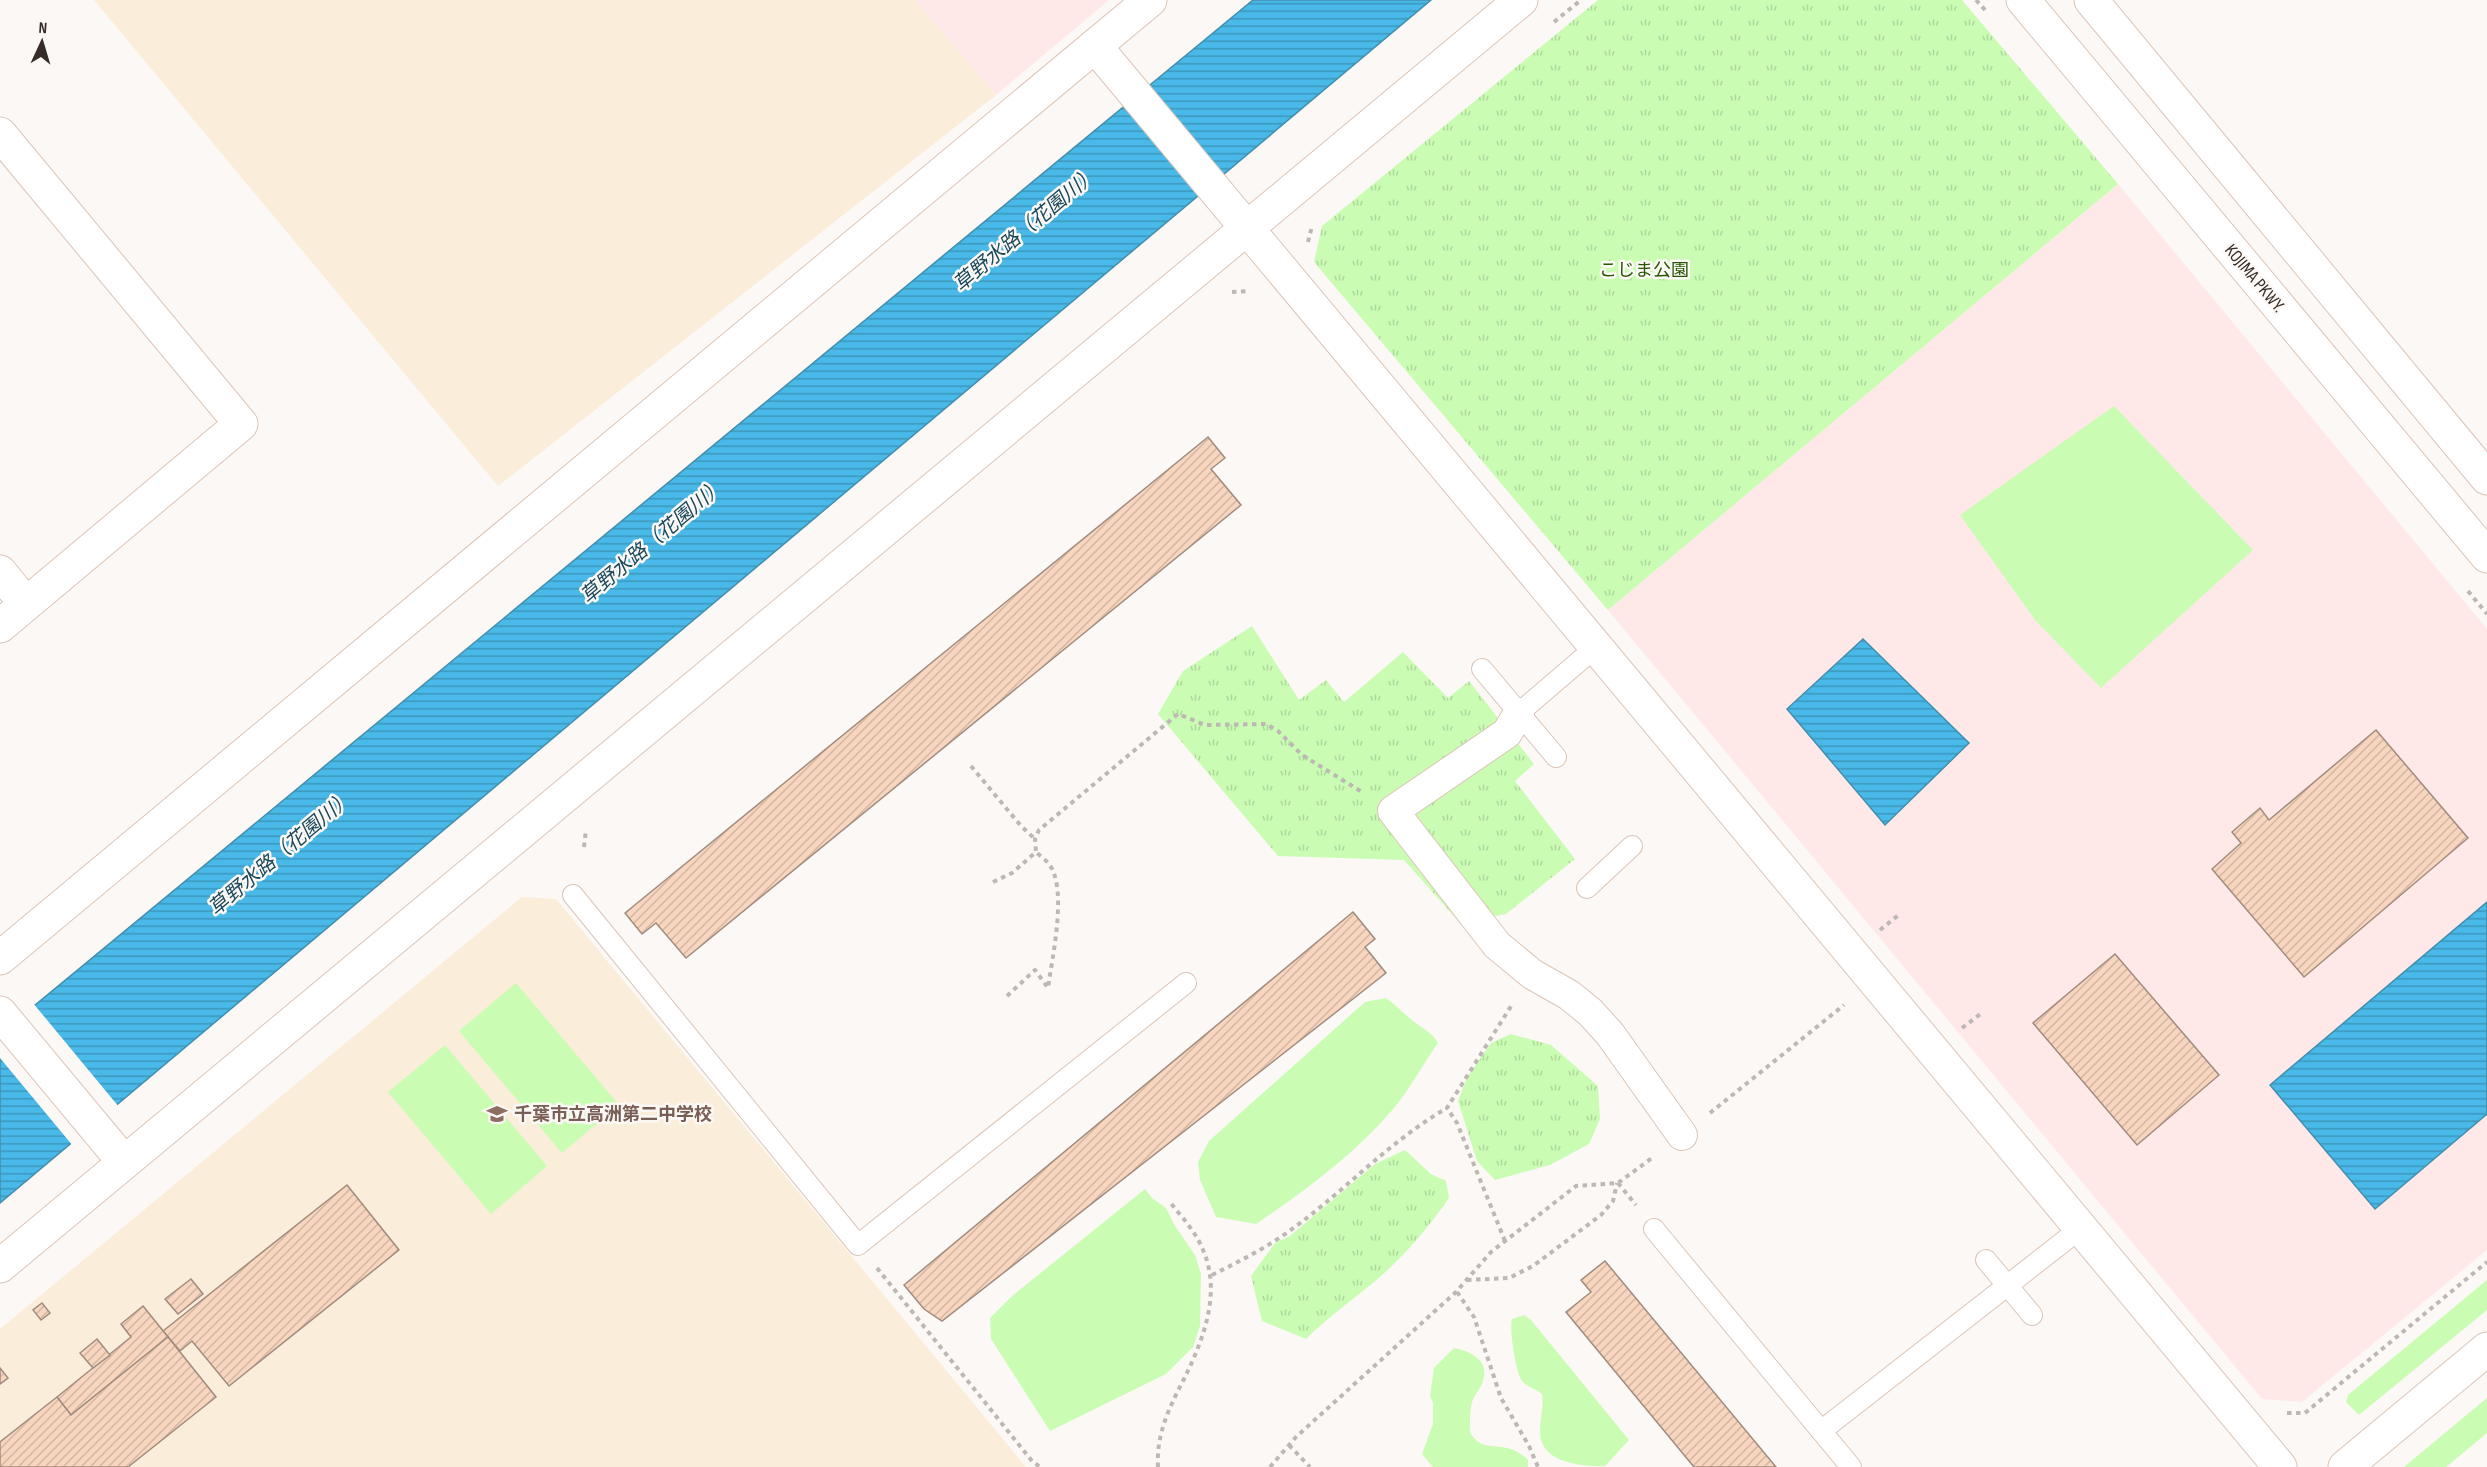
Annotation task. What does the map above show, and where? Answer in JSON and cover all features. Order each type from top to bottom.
[{"type":"street","points":[[0,958],[1150,0]]},
{"type":"street","points":[[0,1266],[1521,0]]},
{"type":"street","name":"KOJIMA PKWY.","points":[[2023,0],[2487,556]]},
{"type":"street","points":[[2091,0],[2487,478]]},
{"type":"street","points":[[1095,46],[2280,1467]]},
{"type":"street","points":[[0,134],[241,424],[0,626]]},
{"type":"street","points":[[0,572],[26,604]]},
{"type":"street","points":[[1519,713],[1507,733],[1393,811],[1497,945],[1532,974],[1569,995],[1590,1012],[1610,1034],[1682,1136]]},
{"type":"street","points":[[0,1013],[124,1162]]},
{"type":"street","points":[[2345,1467],[2487,1349]]},
{"type":"lane","points":[[1519,713],[1597,646]]},
{"type":"lane","points":[[1482,669],[1556,757]]},
{"type":"lane","points":[[1587,888],[1632,846]]},
{"type":"lane","points":[[573,895],[858,1245],[1186,983]]},
{"type":"lane","points":[[1821,1431],[2080,1228]]},
{"type":"lane","points":[[1654,1229],[1851,1467]]},
{"type":"lane","points":[[1986,1260],[2032,1315]]},
{"type":"path","points":[[1554,22],[1581,0]]},
{"type":"path","points":[[1307,248],[1312,227],[1317,218]]},
{"type":"path","points":[[1221,297],[1232,292],[1251,291]]},
{"type":"path","points":[[1007,996],[1035,970],[1048,988],[1058,910],[1057,885],[1050,865],[1036,852],[1035,839],[1039,830],[1178,714],[1205,725],[1266,724],[1278,731],[1302,755],[1393,811]]},
{"type":"path","points":[[971,766],[1021,826],[1035,839]]},
{"type":"path","points":[[584,847],[586,831],[591,822]]},
{"type":"path","points":[[993,882],[1012,873],[1036,852]]},
{"type":"path","points":[[1874,935],[1901,913]]},
{"type":"path","points":[[1212,1275],[1254,1254],[1289,1232],[1417,1125],[1447,1108],[1532,974]]},
{"type":"path","points":[[1270,1467],[1289,1445],[1430,1313],[1456,1292],[1491,1252],[1576,1186],[1618,1182],[1682,1136],[1846,1004]]},
{"type":"path","points":[[1447,1108],[1457,1123],[1505,1241]]},
{"type":"path","points":[[1467,1280],[1509,1278],[1533,1266],[1601,1215],[1613,1201],[1618,1182]]},
{"type":"path","points":[[1158,1467],[1157,1456],[1163,1422],[1201,1344],[1209,1310],[1212,1275],[1203,1248],[1169,1201]]},
{"type":"path","points":[[858,1245],[1032,1461],[1040,1467]]},
{"type":"path","points":[[2305,1413],[2487,1262]]},
{"type":"path","points":[[1456,1292],[1474,1317],[1501,1398],[1529,1446],[1538,1467]]},
{"type":"path","points":[[1289,1445],[1310,1467]]},
{"type":"shaded area","points":[[94,0],[915,0],[996,95],[498,486]]},
{"type":"shaded area","points":[[915,0],[1109,0],[996,95]]},
{"type":"shaded area","points":[[2118,184],[2487,629],[2487,1250],[2302,1402],[2262,1399],[1608,610]]},
{"type":"shaded area","name":"千葉市立高洲第二中学校","points":[[522,897],[556,899],[1026,1467],[0,1467],[0,1329]]},
{"type":"green space","name":"こじま公園","points":[[1598,0],[1962,0],[2118,184],[1608,610],[1314,262],[1322,226]]},
{"type":"green space","points":[[2114,406],[2253,550],[2101,688],[2035,620],[1960,515]]},
{"type":"green space","points":[[1252,626],[1299,700],[1326,680],[1344,702],[1403,652],[1448,698],[1469,681],[1534,764],[1515,781],[1575,859],[1506,914],[1460,923],[1404,860],[1278,856],[1158,714],[1183,671]]},
{"type":"green space","points":[[516,983],[619,1105],[562,1153],[459,1031]]},
{"type":"green space","points":[[1386,998],[1430,1033],[1438,1043],[1400,1101],[1379,1125],[1346,1156],[1311,1185],[1256,1224],[1216,1217],[1200,1180],[1198,1162],[1209,1141],[1365,1002]]},
{"type":"green space","points":[[1511,1034],[1551,1045],[1598,1086],[1600,1119],[1589,1144],[1550,1165],[1495,1180],[1477,1161],[1458,1101],[1467,1078],[1491,1043]]},
{"type":"green space","points":[[445,1045],[547,1166],[491,1214],[388,1092]]},
{"type":"green space","points":[[1405,1150],[1431,1174],[1446,1181],[1449,1198],[1424,1231],[1385,1273],[1306,1339],[1262,1321],[1251,1276],[1275,1243],[1290,1236],[1375,1164]]},
{"type":"green space","points":[[1145,1189],[1152,1198],[1166,1208],[1195,1255],[1201,1274],[1200,1326],[1193,1347],[1166,1374],[1050,1431],[991,1339],[990,1318],[1012,1296]]},
{"type":"green space","points":[[2487,1280],[2487,1310],[2359,1415],[2346,1402],[2348,1395]]},
{"type":"green space","points":[[1524,1315],[1531,1320],[1629,1440],[1605,1466],[1574,1464],[1546,1450],[1540,1431],[1542,1394],[1522,1381],[1515,1361],[1511,1324],[1512,1319]]},
{"type":"green space","points":[[1454,1348],[1472,1354],[1484,1367],[1483,1381],[1471,1407],[1470,1432],[1474,1438],[1485,1445],[1506,1448],[1521,1454],[1528,1460],[1528,1467],[1433,1467],[1422,1454],[1433,1424],[1433,1403],[1430,1396],[1434,1368]]},
{"type":"green space","points":[[2487,1398],[2487,1433],[2446,1467],[2404,1467]]},
{"type":"water","name":"草野水路（花園川）","points":[[1253,0],[1431,0],[0,1203],[0,1034]]},
{"type":"water","points":[[1863,639],[1969,743],[1885,825],[1787,709]]},
{"type":"water","points":[[2487,902],[2487,1114],[2375,1209],[2270,1085]]},
{"type":"pier","points":[[33,1003],[119,1107],[73,1146],[0,1058],[0,1030]]},
{"type":"building","points":[[1208,437],[1225,458],[1211,469],[1241,505],[686,958],[656,923],[642,934],[625,913]]},
{"type":"building","points":[[2376,730],[2468,838],[2304,977],[2212,869],[2241,843],[2232,832],[2260,808],[2269,820]]},
{"type":"building","points":[[1353,912],[1375,939],[1365,947],[1386,973],[942,1321],[924,1309],[904,1285]]},
{"type":"building","points":[[2115,954],[2219,1075],[2137,1145],[2033,1023]]},
{"type":"building","points":[[347,1185],[399,1250],[229,1386],[192,1341],[180,1351],[163,1331]]},
{"type":"building","points":[[1605,1261],[1776,1467],[1694,1467],[1566,1312],[1591,1292],[1581,1280]]},
{"type":"building","points":[[191,1279],[203,1294],[178,1314],[165,1299]]},
{"type":"building","points":[[42,1303],[50,1313],[41,1320],[33,1310]]},
{"type":"building","points":[[143,1306],[168,1337],[71,1415],[57,1397],[131,1337],[121,1324]]},
{"type":"building","points":[[168,1337],[216,1397],[128,1467],[0,1467],[0,1442],[57,1397],[71,1415]]},
{"type":"building","points":[[97,1339],[110,1355],[93,1368],[80,1353]]},
{"type":"building","points":[[0,1368],[8,1378],[0,1384]]},
{"type":"place","name":"千葉市立高洲第二中学校","points":[[497,1114]]}]
